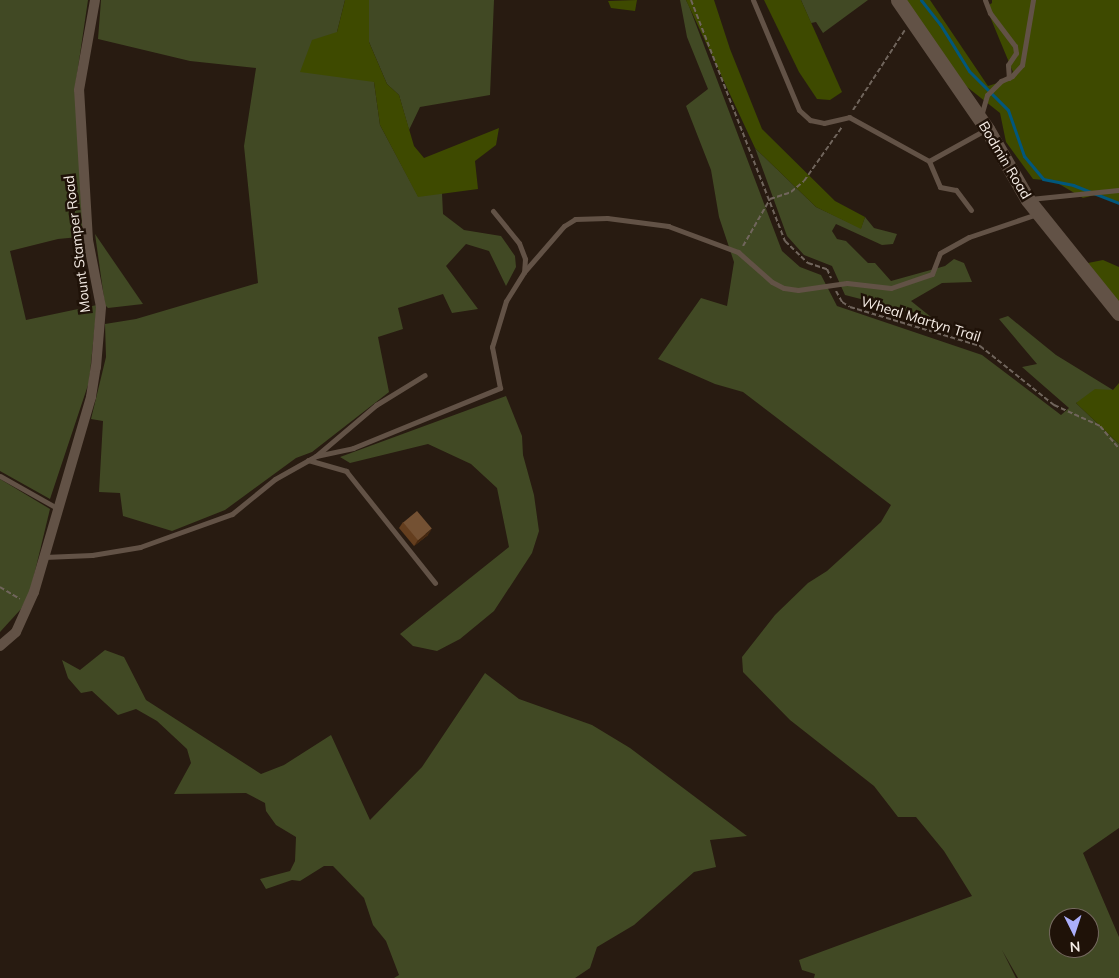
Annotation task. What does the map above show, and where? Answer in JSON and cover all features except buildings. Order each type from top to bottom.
[{"type":"main road","name":"Bodmin Road","points":[[898,0],[984,124],[1028,200],[1119,313]]},
{"type":"street","name":"Mount Stamper Road","points":[[0,646],[16,632],[28,604],[91,397],[99,346],[101,307],[96,270],[88,240],[79,90],[95,0]]},
{"type":"lane","points":[[753,0],[799,110],[810,120],[824,123],[849,117],[929,161],[940,187],[956,190],[971,210]]},
{"type":"lane","points":[[985,0],[990,14],[1015,46],[1016,53],[1008,65],[1009,78]]},
{"type":"lane","points":[[929,161],[984,124],[987,95],[1022,65],[1033,0]]},
{"type":"lane","points":[[1028,200],[1094,191],[1119,190]]},
{"type":"lane","points":[[493,211],[519,243],[524,259],[524,272]]},
{"type":"lane","points":[[316,456],[353,448],[500,388],[494,339],[506,301],[524,272],[564,226],[575,220],[607,218],[668,226],[738,252],[784,288],[798,290],[847,283],[891,288],[932,274],[940,253],[969,237],[1038,213]]},
{"type":"lane","points":[[43,557],[124,550],[185,533],[232,514],[276,479],[316,456],[376,406],[425,375]]},
{"type":"lane","points":[[308,460],[346,471],[435,583]]},
{"type":"lane","points":[[0,476],[57,508]]},
{"type":"path","points":[[691,0],[785,241],[794,252],[808,263],[827,269]]},
{"type":"path","points":[[738,252],[770,199],[791,192],[804,181],[849,117],[880,65],[912,20]]},
{"type":"path","name":"Wheal Martyn Trail","points":[[838,295],[842,302],[850,307],[980,346],[1054,405],[1100,426],[1119,449]]},
{"type":"path","points":[[0,587],[28,604]]},
{"type":"green space","points":[[0,0],[88,0],[75,88],[83,229],[79,237],[58,239],[10,251],[26,320],[97,305],[89,382],[50,499],[0,471]]},
{"type":"green space","points":[[101,0],[345,0],[337,32],[374,82],[380,125],[418,196],[442,193],[443,214],[464,230],[501,236],[515,256],[516,267],[506,286],[489,251],[466,244],[446,266],[478,309],[452,313],[443,294],[398,308],[403,329],[378,337],[389,392],[312,452],[296,458],[225,510],[172,531],[123,516],[120,493],[99,492],[103,421],[91,419],[106,357],[105,324],[136,319],[258,283],[244,146],[256,68],[190,61],[98,39]]},
{"type":"green space","points":[[345,0],[369,0],[369,42],[387,84],[399,95],[414,146],[424,158],[499,128],[496,145],[475,161],[478,189],[418,197],[380,125],[374,82],[300,72],[312,40],[337,32]]},
{"type":"green space","points":[[369,0],[494,0],[490,95],[420,107],[409,130],[399,95],[387,84],[369,42]]},
{"type":"green space","points":[[637,0],[635,11],[611,8],[608,1]]},
{"type":"green space","points":[[680,0],[686,0],[689,6],[782,251],[800,267],[821,275],[837,306],[982,355],[1061,415],[1069,408],[1022,367],[1037,364],[999,319],[1008,316],[1056,355],[1113,390],[1076,403],[1119,444],[1119,828],[1083,853],[1119,937],[1119,978],[1018,978],[1002,950],[1016,978],[814,978],[815,974],[802,970],[799,960],[972,896],[944,851],[916,817],[898,817],[874,786],[790,720],[743,672],[742,657],[775,615],[808,583],[827,571],[881,522],[891,505],[743,392],[715,384],[658,359],[701,298],[727,306],[734,262],[719,217],[711,170],[686,106],[708,89],[687,37]]},
{"type":"green space","points":[[686,0],[714,0],[730,49],[762,129],[835,201],[865,217],[861,229],[816,207],[755,148]]},
{"type":"green space","points":[[764,0],[801,0],[842,92],[830,100],[817,99],[799,72]]},
{"type":"green space","points":[[801,0],[868,0],[823,33],[816,22],[811,23]]},
{"type":"green space","points":[[904,0],[930,0],[988,86],[1004,81],[1013,72],[986,7],[992,3],[992,0],[1119,0],[1119,203],[1099,194],[1083,198],[1054,181],[1033,179],[1006,142],[1000,113],[962,83]]},
{"type":"green space","points":[[755,148],[816,207],[861,228],[865,217],[874,228],[897,234],[893,244],[882,245],[836,224],[832,231],[837,239],[846,241],[868,263],[875,263],[891,281],[945,266],[954,259],[964,263],[972,282],[942,283],[911,301],[931,317],[845,295],[832,266],[804,255],[787,236]]},
{"type":"green space","points":[[95,234],[143,304],[108,308],[105,305]]},
{"type":"green space","points":[[1103,260],[1119,267],[1119,303],[1088,263]]},
{"type":"green space","points":[[1119,383],[1119,444],[1076,403],[1095,389],[1113,390]]},
{"type":"green space","points":[[506,396],[522,436],[523,455],[534,495],[539,531],[532,553],[494,611],[460,639],[437,651],[413,646],[400,634],[509,547],[497,488],[471,464],[428,444],[350,463],[340,457]]},
{"type":"green space","points":[[0,479],[50,509],[30,592],[21,609],[0,632]]},
{"type":"green space","points":[[105,650],[124,657],[146,700],[261,774],[284,765],[331,735],[370,820],[422,767],[485,673],[519,699],[592,725],[630,748],[747,836],[710,840],[716,867],[694,872],[634,925],[597,947],[590,968],[575,978],[394,978],[399,975],[386,941],[373,925],[364,898],[333,866],[324,866],[300,881],[292,880],[266,889],[260,879],[290,871],[295,861],[296,837],[276,825],[266,811],[265,803],[246,793],[174,794],[191,763],[187,749],[157,721],[136,709],[118,715],[92,691],[81,693],[68,678],[62,660],[80,670]]},
{"type":"waterway","points":[[921,0],[940,24],[969,71],[1008,110],[1024,156],[1043,179],[1073,185],[1119,203]]}]
